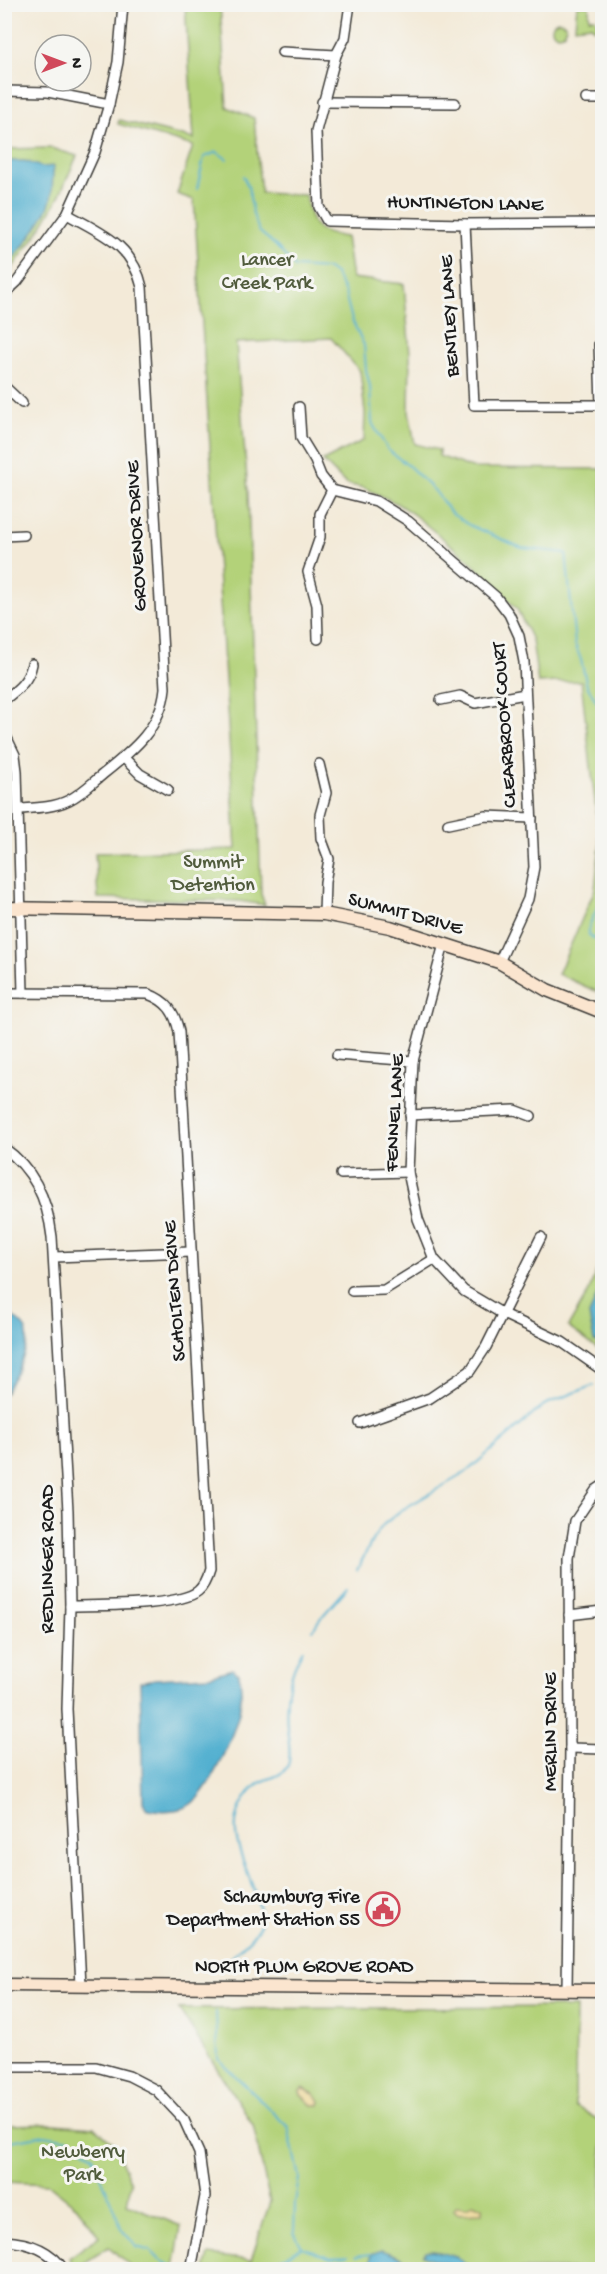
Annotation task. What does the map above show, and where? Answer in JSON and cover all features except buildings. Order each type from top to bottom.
[{"type":"street","points":[[4,294],[17,282],[67,214],[95,152],[109,105],[118,62],[123,4]]},
{"type":"street","points":[[350,4],[345,38],[336,55],[322,102],[455,103]]},
{"type":"street","points":[[282,52],[336,55]]},
{"type":"street","points":[[4,91],[48,92],[109,105]]},
{"type":"street","points":[[586,99],[603,99]]},
{"type":"street","name":"HUNTINGTON LANE","points":[[322,102],[316,131],[319,207],[327,221],[603,224]]},
{"type":"street","name":"GROVENOR DRIVE","points":[[19,809],[54,806],[68,801],[124,758],[153,727],[163,702],[165,688],[144,304],[137,269],[123,248],[67,214]]},
{"type":"street","name":"BENTLEY LANE","points":[[465,224],[474,405],[602,405]]},
{"type":"street","points":[[599,344],[602,405]]},
{"type":"street","points":[[4,386],[22,403]]},
{"type":"street","points":[[299,407],[301,438],[321,476],[332,490],[320,514],[320,537],[308,572],[317,605],[318,639]]},
{"type":"street","name":"CLEARBROOK COURT","points":[[332,490],[376,501],[408,521],[496,597],[509,614],[519,636],[524,662],[534,867],[528,899],[499,962]]},
{"type":"street","points":[[4,536],[24,535]]},
{"type":"street","points":[[4,700],[21,686],[30,674],[32,664]]},
{"type":"street","points":[[441,700],[460,696],[474,703],[525,694]]},
{"type":"street","points":[[4,732],[15,755],[19,809],[23,993]]},
{"type":"street","points":[[124,758],[140,774],[168,790]]},
{"type":"street","points":[[320,764],[326,793],[320,815],[321,838],[329,859],[325,882],[324,914]]},
{"type":"street","points":[[448,824],[486,816],[532,818]]},
{"type":"street","name":"SUMMIT DRIVE","points":[[4,908],[324,914],[390,927],[499,962],[547,990],[603,1012]]},
{"type":"street","name":"FENNEL LANE","points":[[444,944],[413,1061],[408,1172],[418,1219],[435,1259],[464,1291],[503,1314],[562,1342],[603,1370]]},
{"type":"street","name":"SCHOLTEN DRIVE","points":[[4,993],[148,994],[165,1002],[174,1016],[179,1032],[201,1412],[207,1577],[197,1592],[171,1601],[70,1606]]},
{"type":"street","points":[[337,1055],[413,1061]]},
{"type":"street","points":[[410,1114],[514,1110],[531,1116]]},
{"type":"street","name":"REDLINGER ROAD","points":[[4,1148],[27,1170],[42,1193],[50,1215],[54,1257],[68,1511],[70,1606],[67,1709],[81,1985]]},
{"type":"street","points":[[340,1174],[408,1172]]},
{"type":"street","points":[[360,1423],[430,1398],[470,1371],[486,1347],[541,1237]]},
{"type":"street","points":[[54,1257],[190,1252]]},
{"type":"street","points":[[352,1292],[384,1290],[435,1259]]},
{"type":"street","name":"MERLIN DRIVE","points":[[567,1990],[570,1749],[569,1558],[575,1521],[596,1490],[603,1486]]},
{"type":"street","points":[[569,1615],[603,1611]]},
{"type":"street","points":[[570,1749],[603,1749]]},
{"type":"street","name":"NORTH PLUM GROVE ROAD","points":[[4,1985],[603,1990]]},
{"type":"street","points":[[4,2067],[96,2067],[129,2076],[156,2090],[184,2120],[199,2152],[205,2196],[191,2270]]},
{"type":"street","points":[[4,2241],[40,2247],[64,2270]]},
{"type":"green space","name":"Lancer Creek Park","points":[[185,5],[220,5],[227,107],[254,118],[261,193],[306,195],[310,214],[316,226],[327,233],[346,237],[352,278],[404,284],[410,354],[409,412],[415,444],[439,450],[439,456],[472,468],[602,469],[602,994],[558,974],[595,889],[600,844],[581,681],[538,683],[532,640],[517,609],[468,559],[413,514],[365,488],[346,484],[323,461],[364,440],[365,413],[360,371],[331,338],[236,343],[248,492],[261,894],[265,905],[239,901],[98,898],[95,853],[236,849],[194,200],[177,194],[193,146],[118,124],[119,120],[194,139]]},
{"type":"green space","points":[[577,5],[589,5],[589,18],[595,18],[599,26],[594,29],[591,25],[575,27]]},
{"type":"green space","points":[[556,21],[562,21],[566,28],[562,35],[556,35],[552,31],[552,25]]},
{"type":"green space","points":[[51,148],[77,156],[58,199],[39,231],[5,278],[5,149]]},
{"type":"green space","points":[[602,1256],[602,1352],[568,1327],[589,1291]]},
{"type":"green space","points":[[576,2007],[575,2106],[602,2122],[602,2269],[205,2269],[209,2255],[251,2260],[270,2202],[253,2125],[179,2009]]},
{"type":"green space","name":"Newberry Park","points":[[53,2124],[94,2127],[113,2142],[131,2182],[127,2204],[181,2226],[174,2269],[132,2268],[109,2247],[76,2268],[69,2258],[99,2236],[77,2207],[48,2184],[5,2182],[5,2125]]},
{"type":"sand","points":[[303,2088],[314,2094],[320,2101],[319,2105],[312,2105],[301,2095],[300,2091]]},
{"type":"sand","points":[[473,2203],[482,2207],[482,2213],[459,2214],[453,2210],[455,2206],[468,2207]]},
{"type":"water","points":[[5,161],[25,161],[42,167],[54,166],[49,206],[31,235],[5,266]]},
{"type":"water","points":[[602,1283],[602,1344],[594,1341],[589,1315]]},
{"type":"water","points":[[5,1310],[26,1330],[27,1345],[21,1363],[5,1394]]},
{"type":"water","points":[[232,1669],[239,1674],[241,1698],[238,1716],[222,1759],[206,1786],[187,1807],[163,1811],[146,1808],[143,1802],[140,1682],[209,1676]]},
{"type":"water","points":[[382,2250],[403,2258],[403,2269],[370,2269],[371,2254]]},
{"type":"water","points":[[433,2250],[456,2257],[475,2269],[449,2264],[423,2255],[426,2251]]},
{"type":"waterway","points":[[197,189],[204,157],[217,152],[227,159]]},
{"type":"waterway","points":[[243,176],[248,186],[259,231],[295,267],[328,269],[336,275],[345,293],[352,320],[364,345],[372,423],[388,450],[435,491],[451,513],[469,525],[522,548],[566,553],[575,644],[587,686],[602,710]]},
{"type":"waterway","points":[[602,881],[599,905],[589,926],[589,935],[602,944]]},
{"type":"waterway","points":[[357,1570],[383,1525],[400,1511],[465,1473],[544,1405],[594,1385]]},
{"type":"waterway","points":[[313,1630],[348,1587]]},
{"type":"waterway","points":[[228,1963],[257,1930],[261,1916],[236,1835],[238,1813],[254,1787],[282,1772],[288,1765],[290,1752],[286,1717],[287,1697],[291,1678],[303,1649]]},
{"type":"waterway","points":[[216,2012],[218,2059],[288,2127],[299,2178],[294,2232],[302,2247],[331,2258],[347,2256]]},
{"type":"waterway","points":[[4,2142],[45,2135],[69,2139],[93,2156],[122,2230],[137,2247],[151,2251],[161,2261],[176,2268]]},
{"type":"waterway","points":[[260,2270],[302,2247]]},
{"type":"waterway","points":[[356,2256],[371,2254]]},
{"type":"place","name":"Schaumburg Fire Department Station 55","points":[[383,1909]]},
{"type":"park label","name":"Summit Detention","points":[[213,874]]}]
